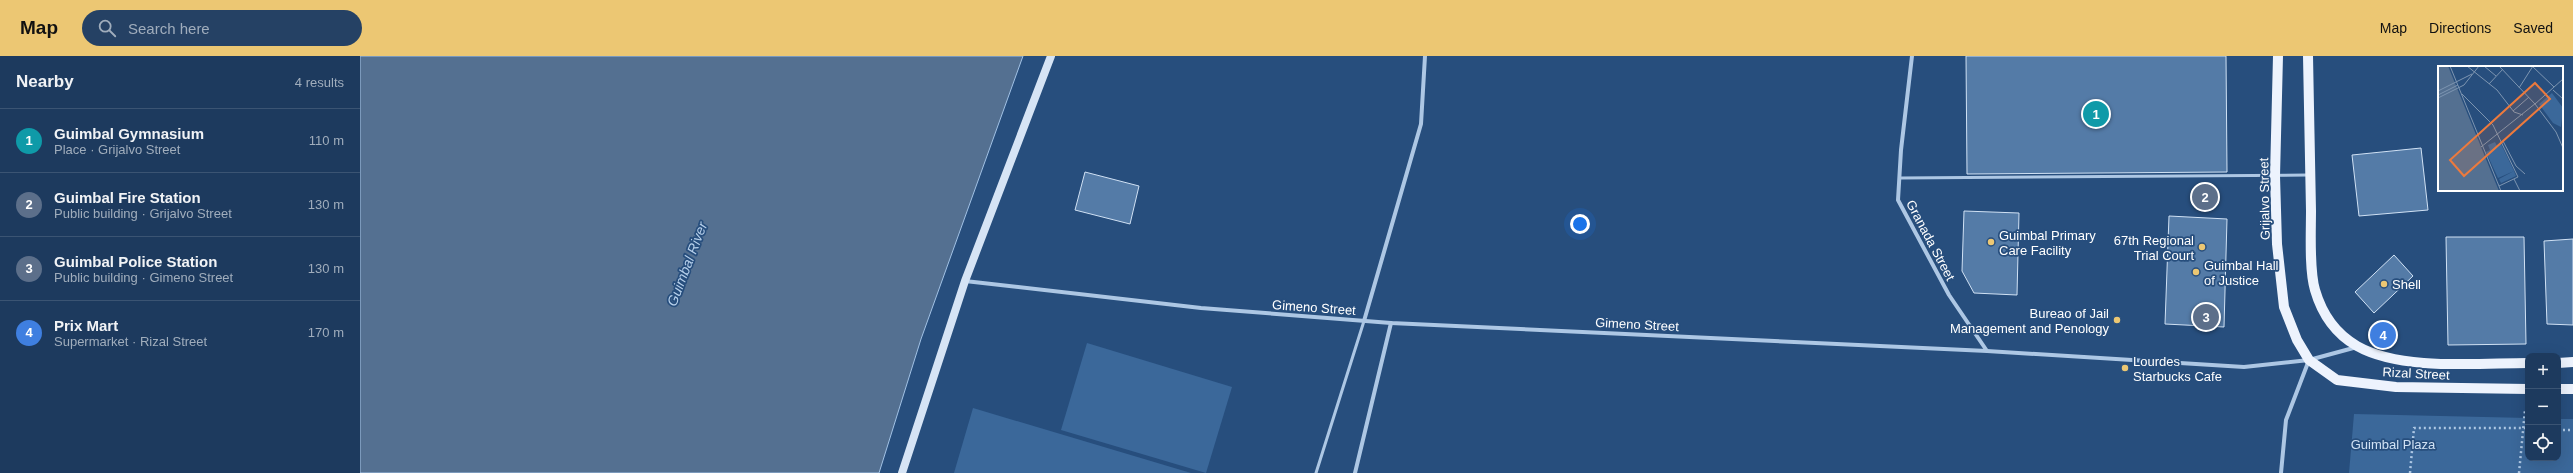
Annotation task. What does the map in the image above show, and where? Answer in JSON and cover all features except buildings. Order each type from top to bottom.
[{"type":"main road","name":"Grijalvo Street","points":[[2278,56],[2275,176],[2277,244],[2284,307],[2297,340],[2309,360]]},
{"type":"main road","points":[[2308,56],[2310,175],[2315,289],[2327,318],[2339,334],[2358,347]]},
{"type":"main road","name":"Rizal Street","points":[[2358,347],[2388,358],[2417,363],[2525,363]]},
{"type":"main road","name":"Rizal Street","points":[[2309,360],[2336,380],[2396,386],[2525,390]]},
{"type":"main road","points":[[2561,362],[2573,362]]},
{"type":"main road","points":[[2561,389],[2573,389]]},
{"type":"street","points":[[902,473],[964,280],[1051,56]]},
{"type":"street","points":[[1364,321],[1421,124],[1425,56]]},
{"type":"street","name":"Granada Street","points":[[1912,56],[1900,150],[1898,200],[1949,295],[1987,351]]},
{"type":"street","name":"Gimeno Street","points":[[964,280],[1201,308],[1391,323],[1987,351],[2244,368],[2309,360],[2358,347]]},
{"type":"street","points":[[1355,473],[1391,323]]},
{"type":"street","points":[[2281,473],[2286,420],[2309,360]]},
{"type":"lane","points":[[1900,178],[2310,175]]},
{"type":"lane","points":[[1316,473],[1364,321]]},
{"type":"path","points":[[2519,473],[2525,408]]},
{"type":"path","points":[[2410,473],[2414,428],[2523,427]]},
{"type":"path","points":[[2561,430],[2573,430]]},
{"type":"green space","points":[[1087,343],[1232,387],[1206,473],[1061,430]]},
{"type":"green space","points":[[973,408],[1191,473],[954,473]]},
{"type":"green space","name":"Guimbal Plaza","points":[[2354,414],[2525,418],[2525,461],[2561,461],[2561,419],[2573,419],[2573,473],[2349,473]]},
{"type":"water","name":"Guimbal River","points":[[360,56],[1023,56],[921,339],[879,473],[360,473]]},
{"type":"place","name":"Guimbal Gymnasium","points":[[2096,114]]},
{"type":"place","name":"Guimbal Fire Station","points":[[2205,197]]},
{"type":"place","name":"Guimbal Primary Care Facility","points":[[1991,242]]},
{"type":"place","name":"67th Regional Trial Court","points":[[2202,247]]},
{"type":"place","name":"Guimbal Hall of Justice","points":[[2196,272]]},
{"type":"place","name":"Shell","points":[[2384,284]]},
{"type":"place","name":"Guimbal Police Station","points":[[2206,317]]},
{"type":"place","name":"Bureao of Jail Management and Penology","points":[[2117,320]]},
{"type":"place","name":"Prix Mart","points":[[2383,335]]},
{"type":"place","name":"Lourdes Starbucks Cafe","points":[[2125,368]]}]
